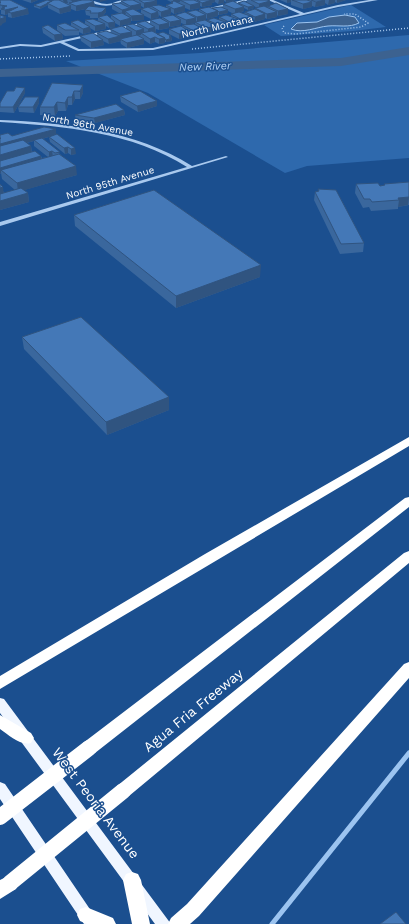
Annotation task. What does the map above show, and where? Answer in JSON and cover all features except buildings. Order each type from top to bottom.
[{"type":"highway","points":[[0,683],[210,556],[409,441]]},
{"type":"highway","points":[[0,817],[409,501]]},
{"type":"highway","name":"Agua Fria Freeway","points":[[5,887],[409,556]]},
{"type":"highway","points":[[177,924],[193,910],[409,668]]},
{"type":"highway","points":[[0,721],[26,738]]},
{"type":"highway","points":[[132,880],[141,924]]},
{"type":"highway","points":[[90,919],[107,924]]},
{"type":"main road","name":"West Peoria Avenue","points":[[0,702],[164,924]]},
{"type":"main road","points":[[0,788],[90,919]]},
{"type":"street","points":[[89,0],[101,6],[118,3],[122,0]]},
{"type":"street","points":[[201,10],[248,0]]},
{"type":"street","points":[[270,0],[304,14]]},
{"type":"street","name":"North Montana","points":[[61,42],[78,50],[153,49],[354,2],[376,0]]},
{"type":"street","points":[[0,48],[20,45],[41,46],[162,19]]},
{"type":"street","name":"North 96th Avenue","points":[[0,121],[55,126],[122,138],[156,148],[191,167]]},
{"type":"street","name":"North 95th Avenue","points":[[0,224],[226,157]]},
{"type":"path","points":[[296,16],[298,19],[286,24],[282,28],[284,33],[296,34],[353,28],[364,26],[368,23],[355,14],[342,14]]},
{"type":"shaded area","points":[[351,5],[386,27],[281,36],[264,25]]},
{"type":"shaded area","points":[[345,15],[355,17],[359,23],[344,26],[328,26],[305,31],[291,29],[297,23],[317,22],[329,17]]},
{"type":"shaded area","points":[[409,35],[409,158],[307,166],[285,173],[148,93],[66,61],[200,53]]},
{"type":"waterway","name":"New River","points":[[0,73],[341,62],[409,51]]},
{"type":"waterway","points":[[272,924],[409,753]]}]
